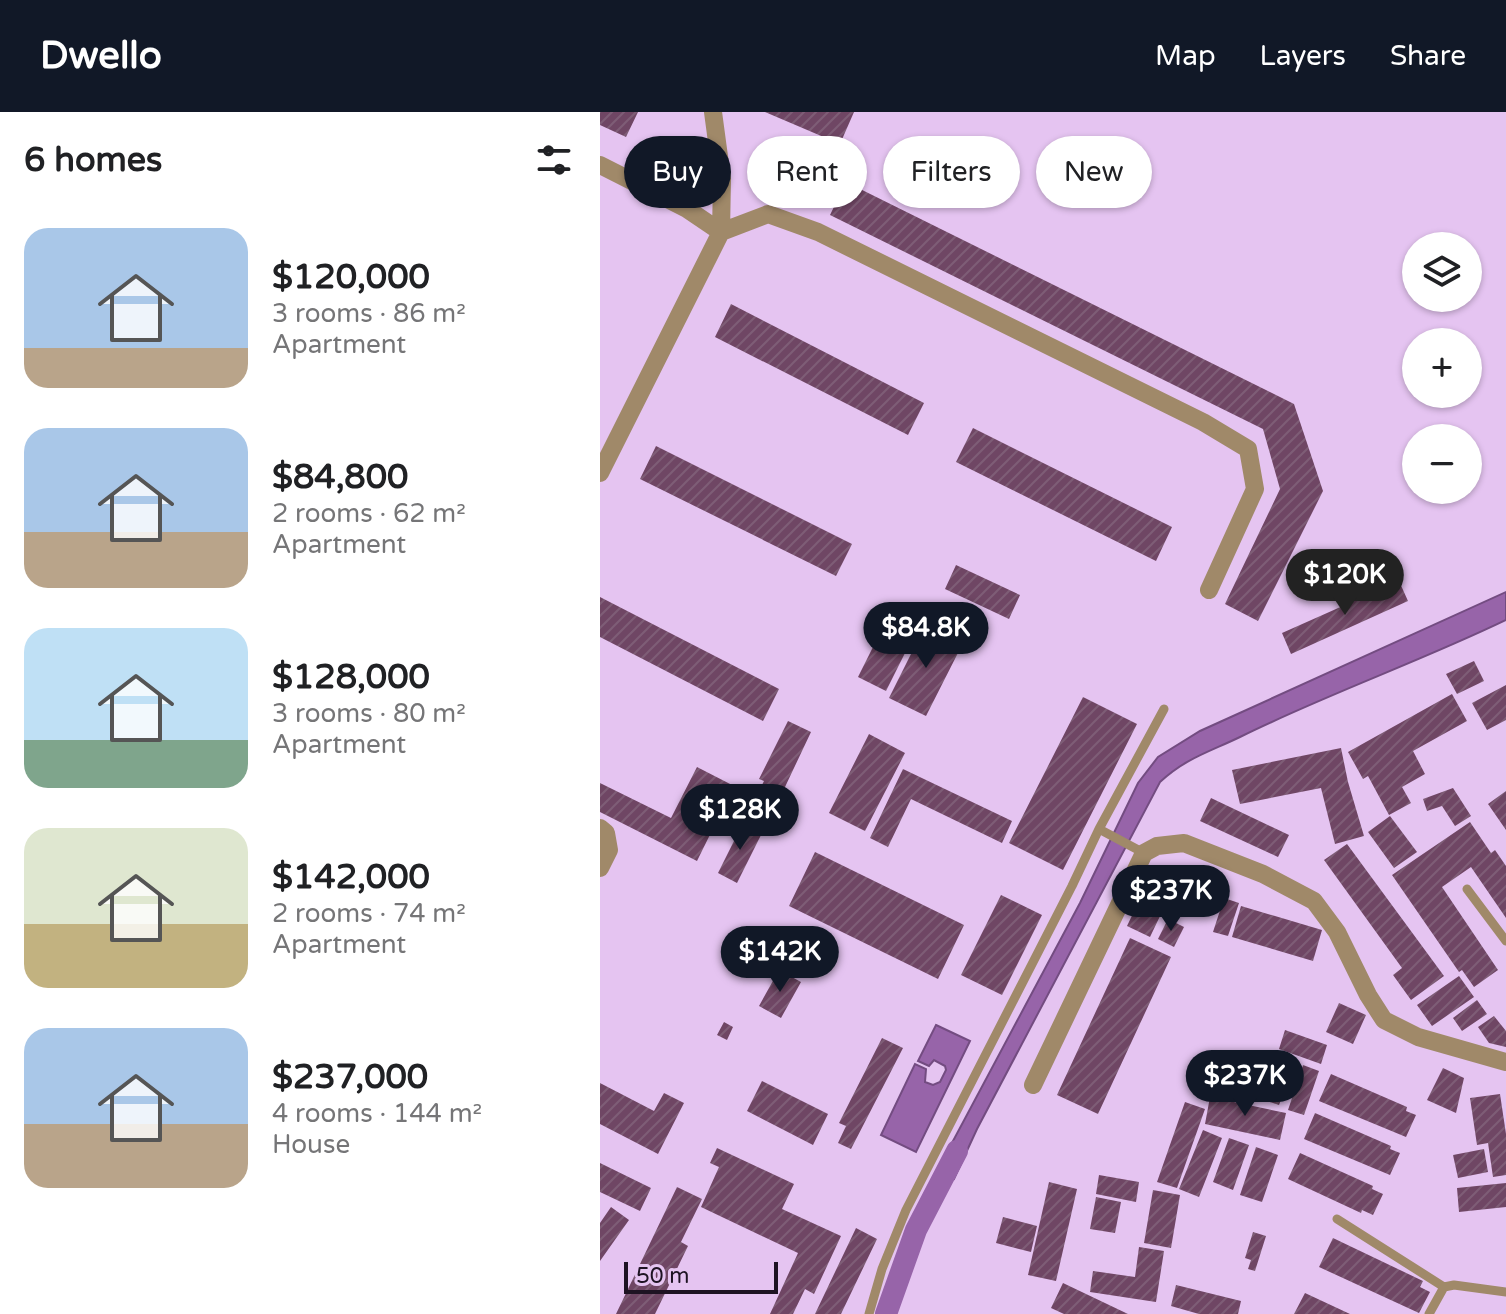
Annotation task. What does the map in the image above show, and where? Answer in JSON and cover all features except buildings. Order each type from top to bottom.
[{"type":"street","points":[[600,473],[721,232],[722,179],[713,112]]},
{"type":"street","points":[[600,165],[687,209],[721,232]]},
{"type":"street","points":[[721,232],[768,214],[818,232],[1203,422],[1248,449],[1255,489],[1209,590]]},
{"type":"street","points":[[600,828],[606,833],[609,850],[600,868]]},
{"type":"street","points":[[1033,1085],[1137,849],[1184,843],[1263,874],[1314,901],[1337,932],[1384,1020],[1418,1037],[1506,1062]]},
{"type":"lane","points":[[869,1314],[882,1269],[906,1210],[1099,829],[1164,709]]},
{"type":"lane","points":[[1099,829],[1137,849]]},
{"type":"lane","points":[[1467,889],[1506,941]]},
{"type":"lane","points":[[1337,1219],[1444,1287],[1454,1285],[1506,1292]]},
{"type":"lane","points":[[1429,1314],[1444,1287]]},
{"type":"shaded area","points":[[1506,592],[1506,620],[1306,706],[1189,761],[1160,782],[977,1129],[954,1179],[937,1171],[1080,903],[1138,783],[1158,757],[1200,731]]},
{"type":"shaded area","points":[[936,1025],[970,1041],[916,1152],[881,1135],[915,1064],[926,1069],[925,1082],[933,1085],[940,1082],[946,1070],[945,1066],[934,1060],[929,1066],[918,1061]]},
{"type":"waterway","points":[[886,1314],[916,1230],[957,1151]]}]
